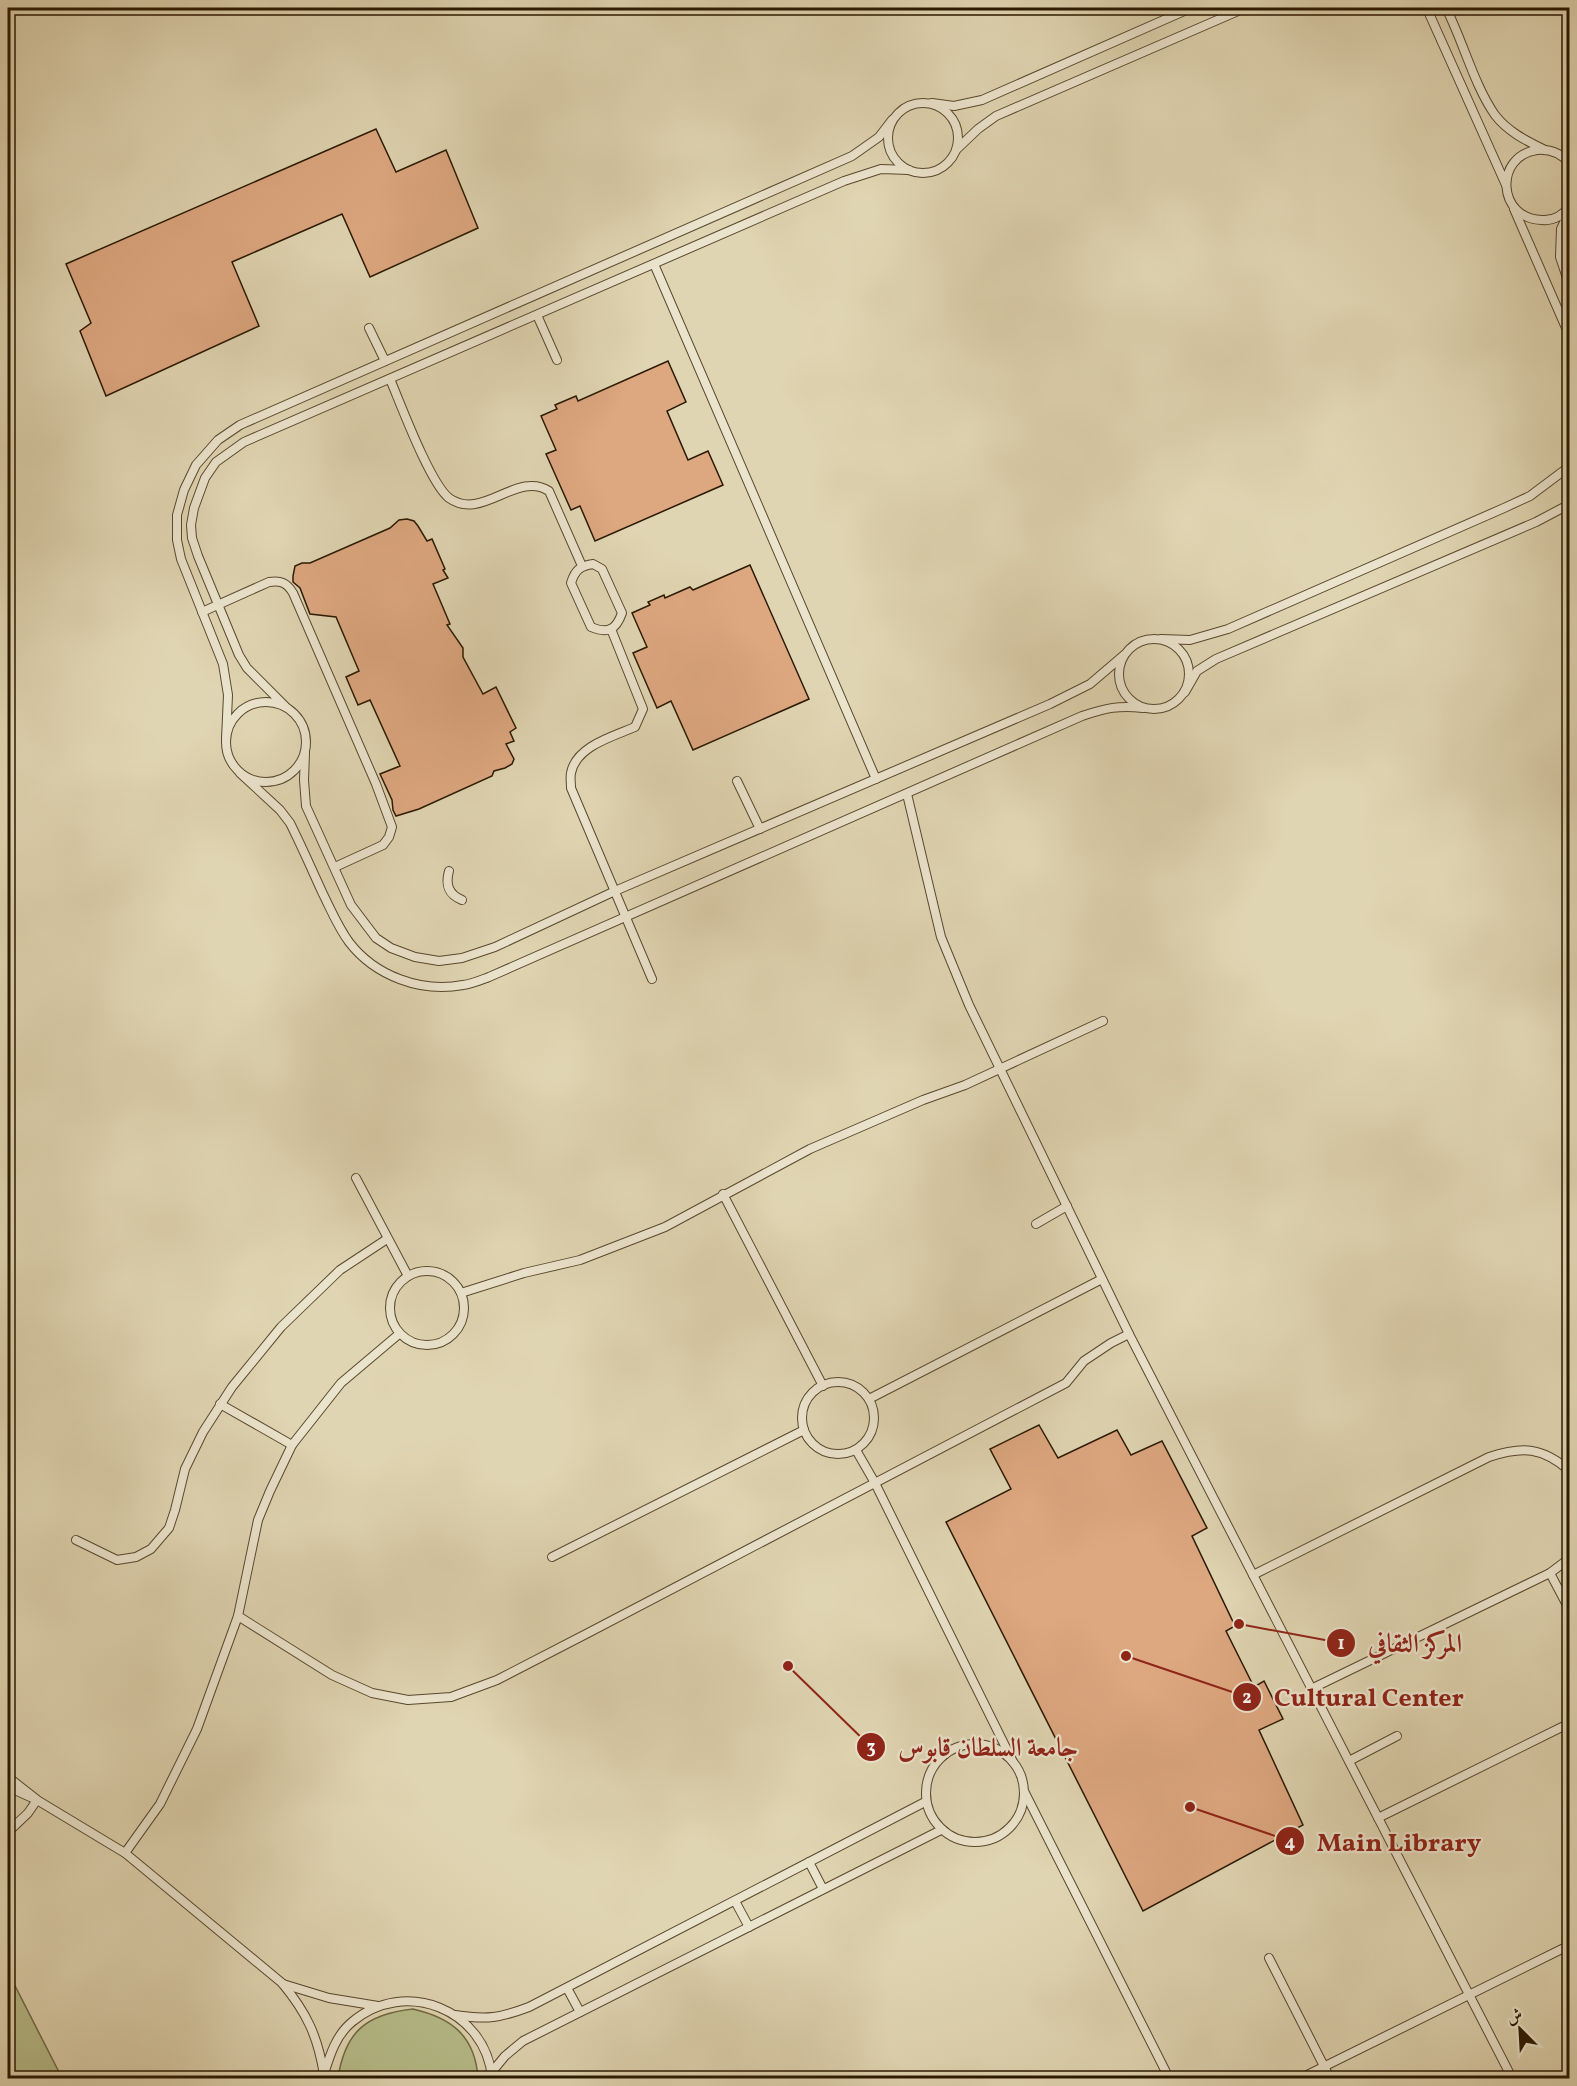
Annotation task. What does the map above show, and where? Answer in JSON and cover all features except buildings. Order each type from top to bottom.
[{"type":"lane","points":[[1191,8],[982,100],[954,106],[921,102],[910,105],[900,111],[879,137],[852,156],[240,425],[218,440],[196,465],[184,490],[177,514],[177,540],[181,559],[223,664],[228,695],[227,751],[232,763],[240,773],[280,810],[290,824],[338,925],[350,943],[378,968],[399,980],[440,987],[464,985],[489,977],[1090,714],[1123,705],[1155,709],[1167,707],[1185,692],[1197,671],[1216,659],[1536,522],[1569,504]]},
{"type":"lane","points":[[1124,655],[1090,684],[1080,689],[615,891],[495,947],[462,958],[439,961],[415,957],[391,948],[376,938],[351,905],[306,806],[304,780],[307,739],[303,726],[296,714],[247,668],[239,655],[192,538],[194,508],[204,478],[216,462],[244,442],[866,172],[881,169],[932,172],[943,167],[957,149],[996,116],[1245,8]]},
{"type":"lane","points":[[1424,8],[1428,11],[1506,185],[1508,197],[1569,337]]},
{"type":"lane","points":[[1446,8],[1485,97],[1496,116],[1523,140],[1568,160]]},
{"type":"lane","points":[[932,103],[943,108],[952,116],[959,138],[957,149]]},
{"type":"lane","points":[[892,120],[888,132],[888,143],[892,155],[899,164],[909,170]]},
{"type":"lane","points":[[1506,185],[1513,163],[1522,155],[1545,150]]},
{"type":"lane","points":[[1514,208],[1523,216],[1534,220],[1557,217],[1569,208]]},
{"type":"lane","points":[[1569,208],[1561,229],[1560,257],[1569,287]]},
{"type":"lane","points":[[654,264],[876,779]]},
{"type":"lane","points":[[537,315],[557,360]]},
{"type":"lane","points":[[369,328],[385,362]]},
{"type":"lane","points":[[390,380],[435,482],[449,498],[459,503],[480,503],[532,484],[540,485],[549,491],[582,566]]},
{"type":"lane","points":[[1143,708],[1124,694],[1119,682],[1118,670],[1128,649],[1138,642],[1149,638],[1190,640],[1228,629],[1530,496],[1569,466]]},
{"type":"lane","points":[[593,564],[602,569],[622,613],[619,622],[611,629],[601,631],[591,627],[579,601],[571,583],[574,573],[582,566],[593,564]]},
{"type":"lane","points":[[202,612],[269,582],[285,583],[293,593],[376,784],[392,827],[383,845],[335,867]]},
{"type":"lane","points":[[611,629],[643,709],[635,726],[589,748],[582,754],[571,771],[571,788],[652,979]]},
{"type":"lane","points":[[1161,639],[1172,642],[1187,659],[1190,670],[1185,692]]},
{"type":"lane","points":[[226,739],[229,726],[245,707],[271,702],[285,706]]},
{"type":"lane","points":[[240,773],[257,781],[276,781],[289,775],[299,766],[305,753]]},
{"type":"lane","points":[[737,781],[760,829]]},
{"type":"lane","points":[[908,794],[942,937],[969,1005],[1129,1334],[1512,2079]]},
{"type":"lane","points":[[448,871],[448,889],[462,900]]},
{"type":"lane","points":[[461,1293],[524,1272],[580,1260],[666,1227],[723,1194],[810,1149],[965,1084],[1103,1021]]},
{"type":"lane","points":[[356,1178],[408,1276]]},
{"type":"lane","points":[[723,1194],[824,1386]]},
{"type":"lane","points":[[1036,1224],[1067,1206]]},
{"type":"lane","points":[[75,1540],[117,1560],[136,1557],[151,1549],[169,1528],[185,1469],[220,1404],[281,1328],[340,1270],[387,1239]]},
{"type":"lane","points":[[433,1271],[449,1279],[461,1293],[464,1306],[463,1319],[457,1330],[447,1340],[435,1345],[422,1345],[409,1341],[399,1334],[392,1322],[391,1296],[398,1284],[408,1276],[433,1271]]},
{"type":"lane","points":[[869,1399],[1102,1279]]},
{"type":"lane","points":[[125,1853],[160,1804],[196,1729],[238,1616],[258,1520],[292,1445],[340,1383],[399,1334]]},
{"type":"lane","points":[[238,1616],[332,1675],[372,1694],[408,1700],[451,1697],[507,1674],[1066,1383],[1084,1361],[1129,1334]]},
{"type":"lane","points":[[836,1383],[849,1384],[860,1389],[869,1399],[874,1412],[874,1427],[867,1440],[856,1450],[844,1454],[831,1454],[810,1441],[804,1430],[802,1419],[808,1400],[824,1386],[836,1383]]},
{"type":"lane","points":[[220,1404],[292,1445]]},
{"type":"lane","points":[[552,1557],[804,1430]]},
{"type":"lane","points":[[856,1450],[875,1483],[1021,1774],[1024,1791],[1169,2079]]},
{"type":"lane","points":[[1253,1575],[1489,1457],[1511,1450],[1534,1450],[1555,1459],[1569,1471]]},
{"type":"lane","points":[[1311,1689],[1550,1573],[1569,1558]]},
{"type":"lane","points":[[1550,1573],[1569,1611]]},
{"type":"lane","points":[[1378,1818],[1569,1723]]},
{"type":"lane","points":[[1349,1761],[1397,1736]]},
{"type":"lane","points":[[1013,1762],[1001,1751],[985,1745],[968,1744],[951,1750],[938,1760],[929,1775],[925,1792],[926,1802],[933,1820],[941,1830],[955,1839],[971,1842],[988,1841],[1003,1834],[1014,1822],[1022,1808],[1024,1791]]},
{"type":"lane","points":[[8,1777],[37,1800]]},
{"type":"lane","points":[[8,1787],[37,1800],[125,1853],[282,1983],[299,2003],[311,2026],[320,2050],[324,2077]]},
{"type":"lane","points":[[8,1832],[28,1813],[37,1800]]},
{"type":"lane","points":[[455,2015],[480,2019],[505,2016],[530,2007],[926,1802]]},
{"type":"lane","points":[[492,2076],[505,2056],[523,2041],[941,1830]]},
{"type":"lane","points":[[809,1863],[823,1889]]},
{"type":"lane","points":[[735,1901],[749,1927]]},
{"type":"lane","points":[[1301,2079],[1569,1945]]},
{"type":"lane","points":[[1269,1958],[1330,2079]]},
{"type":"lane","points":[[282,1983],[330,1998],[378,2006],[404,2001],[431,2004],[455,2015],[473,2030],[485,2050],[492,2076]]},
{"type":"lane","points":[[567,1988],[580,2012]]},
{"type":"lane","points":[[324,2077],[333,2046],[352,2022],[378,2006]]},
{"type":"green space","points":[[8,1972],[62,2078],[8,2078]]},
{"type":"green space","points":[[413,2009],[439,2018],[459,2031],[472,2051],[478,2078],[338,2078],[346,2049],[360,2028],[382,2015]]},
{"type":"place","name":"المركز الثقافي","points":[[1239,1624]]},
{"type":"place","name":"Cultural Center","points":[[1126,1656]]},
{"type":"place","name":"جامعة السلطان قابوس","points":[[788,1666]]},
{"type":"place","name":"Main Library","points":[[1190,1807]]}]
